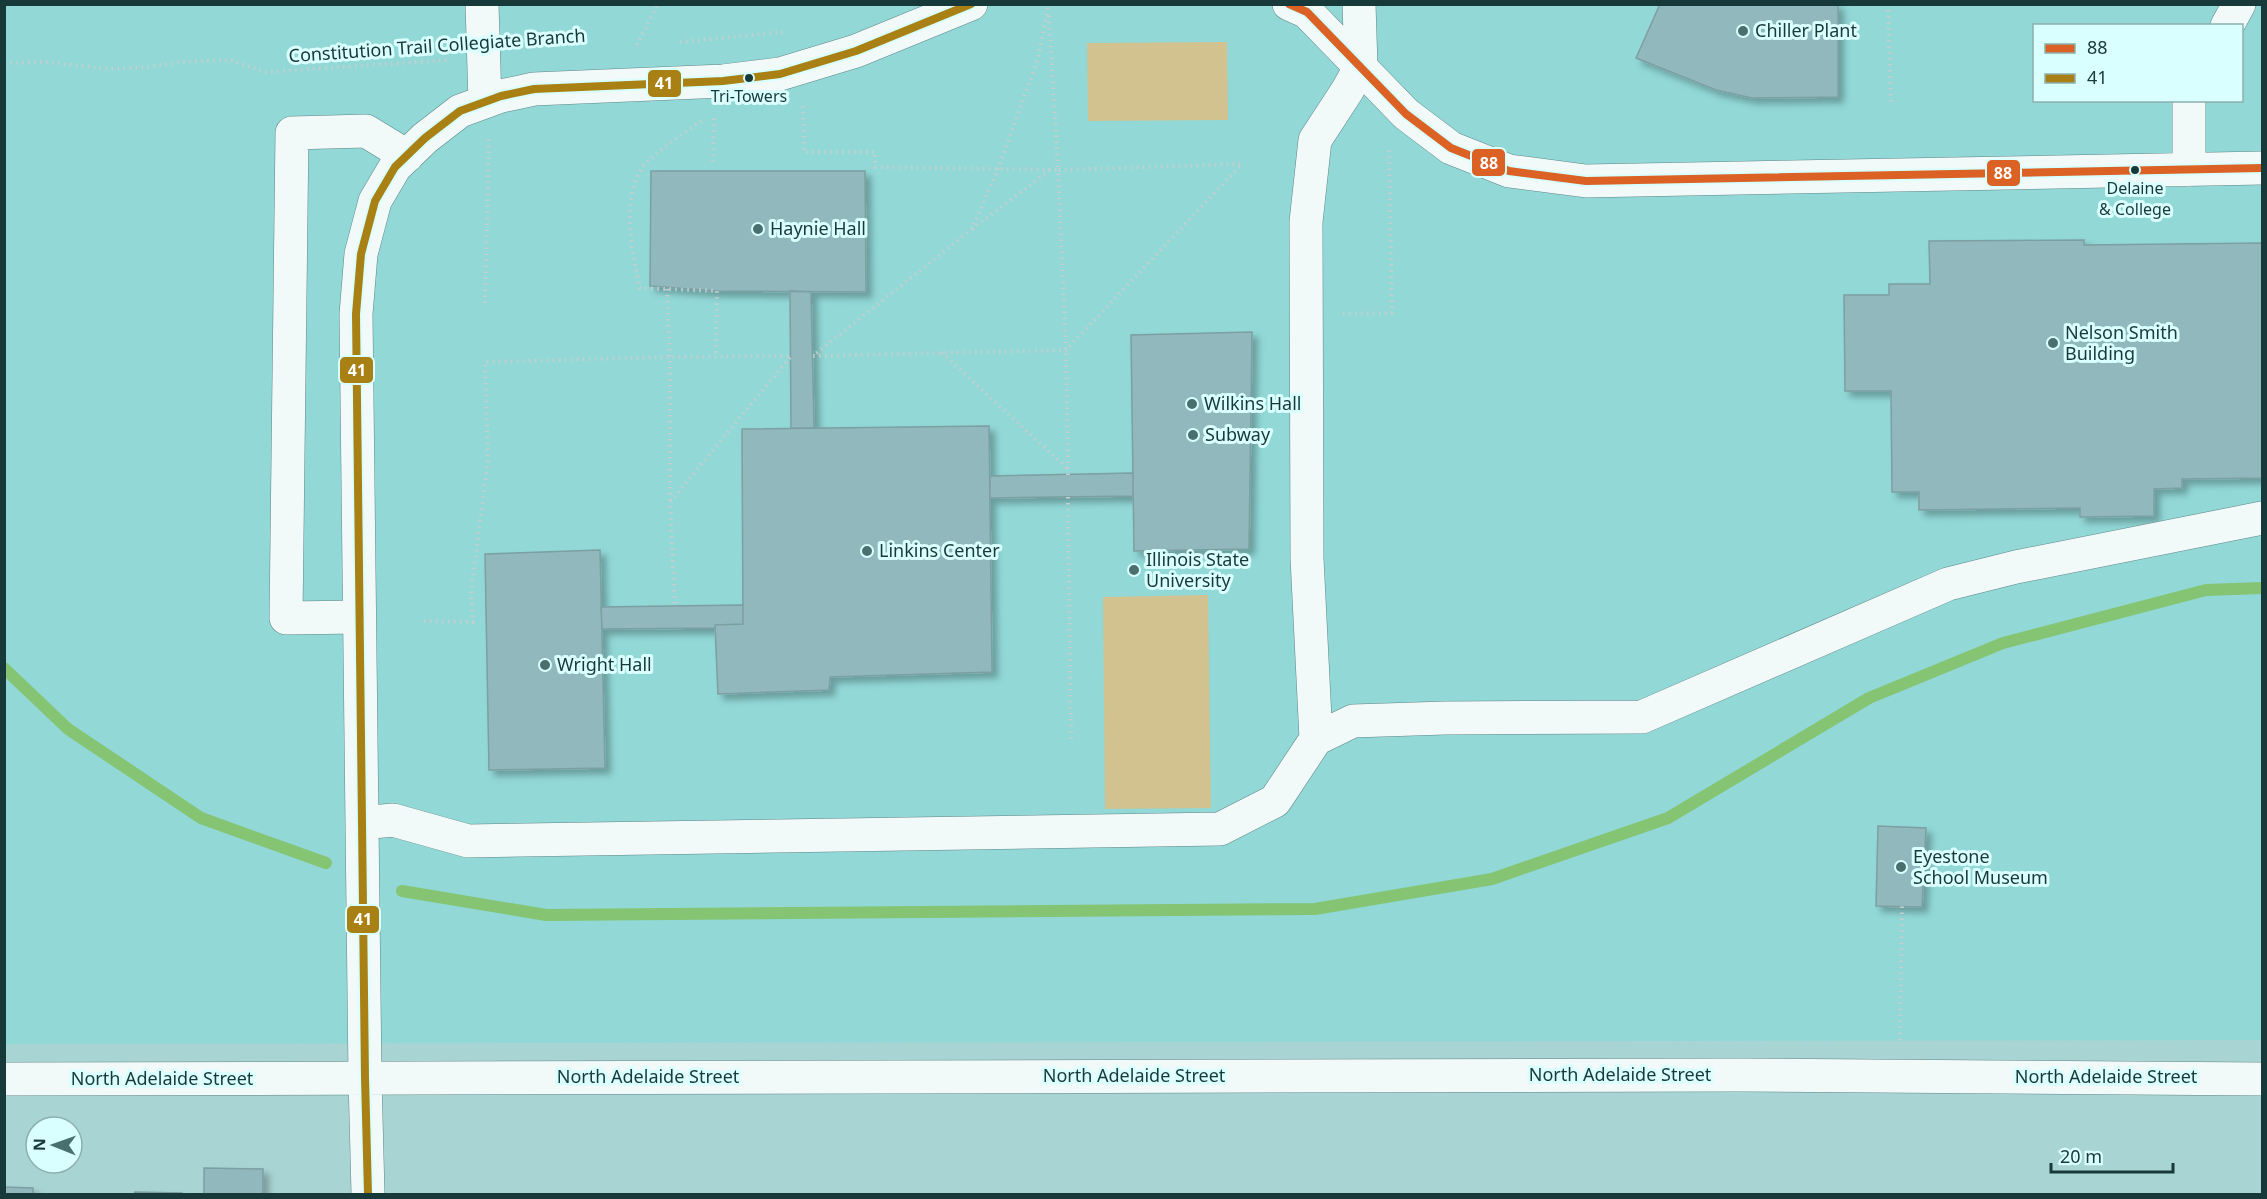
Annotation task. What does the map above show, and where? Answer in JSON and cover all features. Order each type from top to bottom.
[{"type":"street","points":[[482,4],[485,102]]},
{"type":"street","points":[[368,1194],[364,1078],[356,314],[361,254],[375,201],[394,167],[425,138],[460,111],[501,96],[534,89],[723,81],[780,74],[856,51],[971,4]]},
{"type":"street","points":[[1289,4],[1307,12],[1406,114],[1451,148],[1509,171],[1586,181],[2262,168]]},
{"type":"street","points":[[1316,739],[1307,558],[1306,222],[1315,140],[1361,66],[1359,4]]},
{"type":"street","points":[[2229,24],[2239,4]]},
{"type":"street","points":[[2189,102],[2189,170]]},
{"type":"street","points":[[359,617],[286,618],[292,133],[366,130],[407,156]]},
{"type":"street","points":[[362,823],[393,820],[468,841],[1220,829],[1275,801],[1316,739],[1353,721],[1642,717],[1947,584],[2016,567],[2262,518]]},
{"type":"street","name":"North Adelaide Street","points":[[4,1079],[1899,1076],[2262,1079]]},
{"type":"path","points":[[648,45],[637,45],[658,4]]},
{"type":"path","points":[[1888,4],[1891,106]]},
{"type":"path","points":[[972,229],[998,169],[1038,59],[1048,8],[1066,350],[1068,475]]},
{"type":"path","points":[[670,43],[785,31]]},
{"type":"path","name":"Constitution Trail Collegiate Branch","points":[[4,63],[45,62],[110,69],[230,60],[266,72],[483,57]]},
{"type":"path","points":[[485,102],[489,131],[485,303]]},
{"type":"path","points":[[802,106],[804,152],[875,152],[875,167],[1058,170],[1242,164],[1066,350],[813,356],[1050,170]]},
{"type":"path","points":[[713,162],[714,110],[645,164],[632,189],[632,253],[640,288],[717,291],[716,356]]},
{"type":"path","points":[[1338,314],[1392,313],[1389,140]]},
{"type":"path","points":[[667,289],[670,357],[670,502],[675,606]]},
{"type":"path","points":[[942,353],[1068,468]]},
{"type":"path","points":[[424,621],[473,621],[471,591],[488,460],[485,362],[791,356],[670,502]]},
{"type":"path","points":[[1068,497],[1071,741]]},
{"type":"path","points":[[1899,1076],[1902,906]]},
{"type":"shaded area","name":"Illinois State University","points":[[4,5],[2262,5],[2262,1040],[5,1044]]},
{"type":"shaded area","points":[[1227,42],[1228,120],[1088,121],[1087,43]]},
{"type":"shaded area","points":[[1208,595],[1211,808],[1105,809],[1103,597]]},
{"type":"building","name":"Chiller Plant","points":[[1660,4],[1838,4],[1838,97],[1752,98],[1716,90],[1636,58]]},
{"type":"building","name":"Haynie Hall","points":[[651,171],[865,171],[866,292],[717,291],[650,286]]},
{"type":"building","name":"Nelson Smith Building","points":[[2084,240],[2084,245],[2262,243],[2262,478],[2182,479],[2182,488],[2154,489],[2154,516],[2080,517],[2080,508],[1919,510],[1919,492],[1892,492],[1891,391],[1845,391],[1844,295],[1889,295],[1889,284],[1930,284],[1929,241]]},
{"type":"building","points":[[790,291],[811,292],[814,428],[791,428]]},
{"type":"building","name":"Wilkins Hall","points":[[1252,332],[1249,549],[1134,551],[1131,335]]},
{"type":"building","name":"Linkins Center","points":[[989,426],[992,672],[830,677],[829,690],[718,694],[715,625],[743,624],[742,429]]},
{"type":"building","points":[[1133,473],[1133,496],[990,498],[990,476]]},
{"type":"building","name":"Wright Hall","points":[[600,550],[605,768],[489,770],[485,554]]},
{"type":"building","points":[[743,605],[743,624],[715,625],[715,628],[602,629],[601,607]]},
{"type":"building","name":"Eyestone School Museum","points":[[1878,826],[1926,828],[1922,907],[1876,906]]},
{"type":"building","points":[[204,1168],[263,1169],[263,1194],[204,1194]]},
{"type":"building","points":[[4,1187],[33,1188],[33,1194],[4,1194]]},
{"type":"building","points":[[135,1192],[182,1193],[182,1194],[134,1194]]},
{"type":"waterway","points":[[402,891],[546,915],[1315,909],[1492,879],[1668,818],[1869,698],[2003,643],[2206,590],[2262,588]]},
{"type":"waterway","points":[[4,668],[68,729],[201,818],[326,863]]},
{"type":"transit line","name":"41","points":[[368,1194],[356,314],[361,254],[375,201],[395,167],[425,138],[460,111],[501,96],[534,89],[723,81],[780,74],[856,51],[971,4]]},
{"type":"transit line","name":"88","points":[[1289,4],[1307,12],[1406,114],[1451,148],[1509,171],[1586,181],[2262,168]]},
{"type":"place","name":"Chiller Plant","points":[[1743,31]]},
{"type":"place","name":"Tri-Towers","points":[[749,78]]},
{"type":"place","name":"Delaine & College","points":[[2135,170]]},
{"type":"place","name":"Haynie Hall","points":[[758,229]]},
{"type":"place","name":"Nelson Smith Building","points":[[2053,343]]},
{"type":"place","name":"Wilkins Hall","points":[[1192,404]]},
{"type":"place","name":"Subway","points":[[1193,435]]},
{"type":"place","name":"Linkins Center","points":[[867,551]]},
{"type":"place","name":"Illinois State University","points":[[1134,570]]},
{"type":"place","name":"Wright Hall","points":[[545,665]]},
{"type":"place","name":"Eyestone School Museum","points":[[1901,867]]}]
